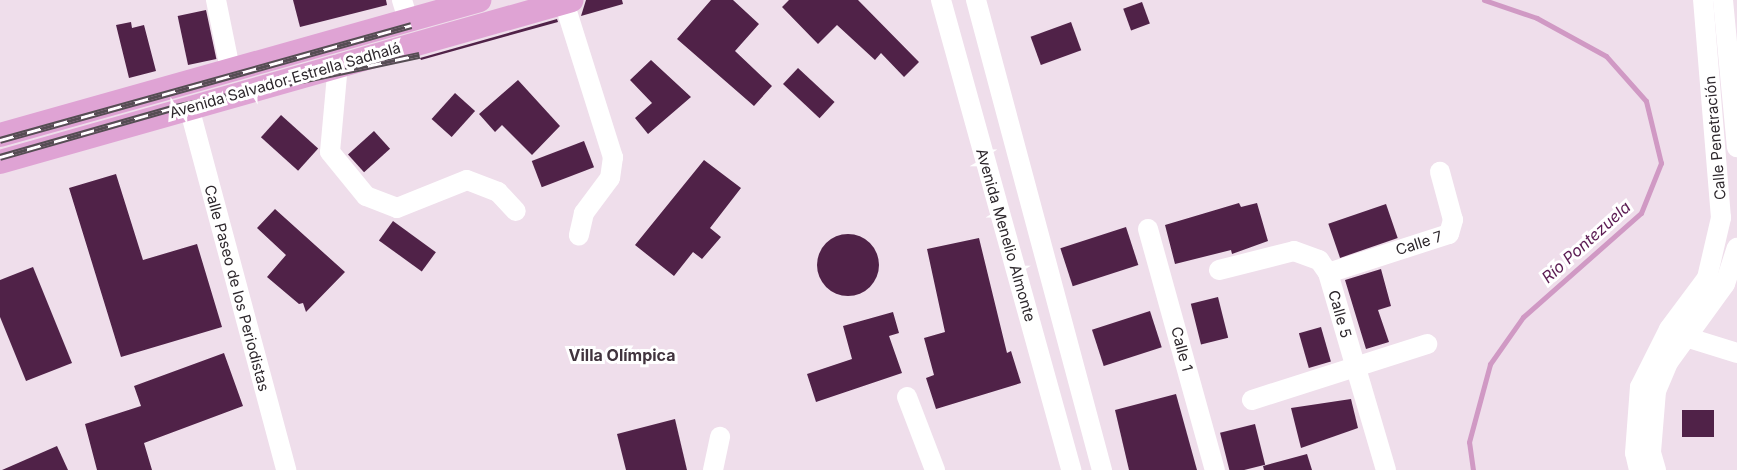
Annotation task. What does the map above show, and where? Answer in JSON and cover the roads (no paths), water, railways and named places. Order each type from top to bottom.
[{"type":"main road","name":"Avenida Salvador Estrella Sadhalá","points":[[0,135],[230,69],[405,10],[479,0]]},
{"type":"main road","name":"Avenida Salvador Estrella Sadhalá","points":[[0,162],[338,64],[568,1]]},
{"type":"street","points":[[216,0],[230,69]]},
{"type":"street","name":"Avenida Menelio Almonte","points":[[941,0],[1071,470]]},
{"type":"street","name":"Avenida Menelio Almonte","points":[[976,0],[1102,470]]},
{"type":"street","name":"Calle Penetración","points":[[1640,470],[1635,453],[1641,387],[1676,334],[1707,278],[1721,218],[1702,0]]},
{"type":"street","points":[[568,1],[613,157],[610,178],[584,213],[579,235]]},
{"type":"street","points":[[1705,21],[1724,10]]},
{"type":"street","name":"Calle Penetración","points":[[1724,10],[1737,147]]},
{"type":"street","points":[[338,64],[330,152],[366,196],[397,208],[467,180],[498,192],[516,212]]},
{"type":"street","name":"Calle Paseo de los Periodistas","points":[[189,107],[286,470]]},
{"type":"street","name":"Calle 7","points":[[1328,273],[1449,234],[1453,220],[1440,171]]},
{"type":"street","name":"Calle 1","points":[[1148,229],[1215,470]]},
{"type":"street","name":"Calle Penetración","points":[[1656,470],[1651,452],[1656,391],[1676,334],[1725,284],[1737,248]]},
{"type":"street","name":"Calle 5","points":[[1219,270],[1294,251],[1319,260],[1328,273],[1386,470]]},
{"type":"street","points":[[1676,334],[1737,352]]},
{"type":"street","points":[[1251,400],[1356,369],[1427,344]]},
{"type":"street","points":[[907,397],[935,470]]},
{"type":"street","points":[[713,470],[720,437]]},
{"type":"waterway","name":"Río Pontezuela","points":[[1473,470],[1469,442],[1490,364],[1523,317],[1641,213],[1661,163],[1646,101],[1606,56],[1537,18],[1484,0]]},
{"type":"railway","points":[[0,140],[411,25]]},
{"type":"railway","points":[[0,157],[176,107],[419,55]]},
{"type":"district","name":"Villa Olímpica","points":[[622,355]]}]
